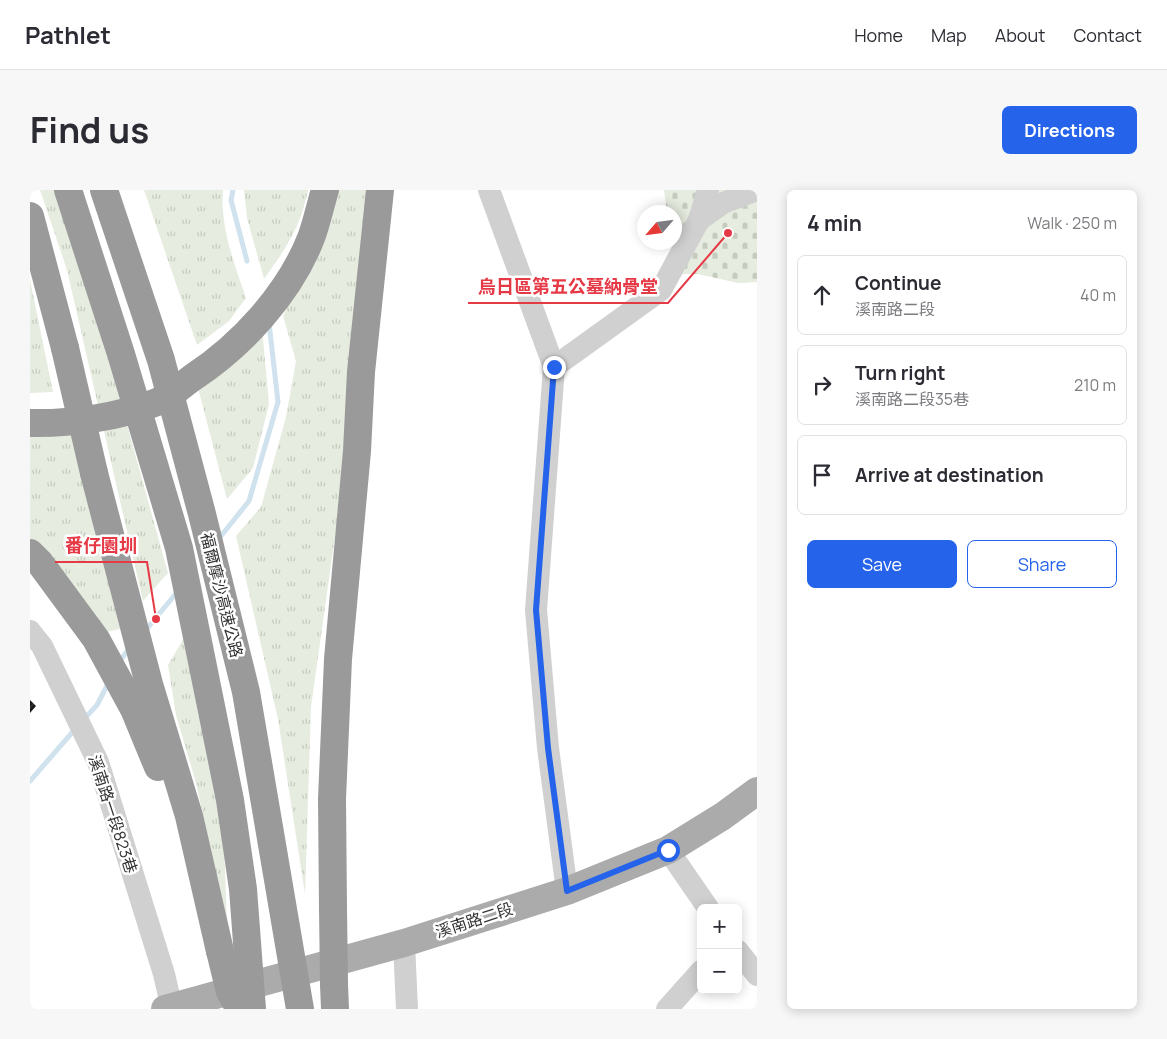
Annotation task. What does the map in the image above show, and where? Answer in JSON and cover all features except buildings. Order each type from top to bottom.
[{"type":"highway","name":"福爾摩沙高速公路","points":[[68,190],[121,354],[179,548],[230,800],[243,889],[252,1009]]},
{"type":"highway","name":"福爾摩沙高速公路","points":[[104,190],[161,360],[202,514],[246,692],[300,1009]]},
{"type":"highway","points":[[30,422],[60,423],[111,414],[158,401],[204,370],[275,302],[294,272],[311,238],[325,190]]},
{"type":"highway","points":[[334,997],[332,790],[338,659],[357,451],[361,372],[380,190]]},
{"type":"highway","points":[[30,216],[65,348],[136,639],[189,816],[230,992],[240,1009]]},
{"type":"highway","points":[[30,553],[40,562],[96,639],[134,709],[172,800],[191,863],[201,909],[220,951]]},
{"type":"main road","name":"溪南路二段","points":[[170,1008],[404,943],[567,891],[668,850],[757,791]]},
{"type":"street","points":[[489,190],[554,367],[536,610],[548,748],[567,891]]},
{"type":"street","points":[[554,367],[661,290],[699,220],[708,190]]},
{"type":"street","points":[[699,220],[723,203],[757,190]]},
{"type":"street","name":"溪南路一段823巷","points":[[30,631],[42,646],[98,762],[170,1008]]},
{"type":"street","points":[[668,850],[705,904]]},
{"type":"street","points":[[404,943],[407,1009]]},
{"type":"street","points":[[742,956],[757,975]]},
{"type":"street","points":[[667,1009],[697,975]]},
{"type":"green space","points":[[40,190],[55,190],[118,392],[168,573],[143,601],[67,270]]},
{"type":"green space","points":[[144,190],[223,190],[226,231],[246,298],[229,321],[197,345]]},
{"type":"green space","points":[[244,190],[308,190],[301,216],[291,238],[264,279],[247,218]]},
{"type":"green space","points":[[336,190],[368,190],[336,529],[311,707],[305,894],[278,719],[236,536],[261,507],[286,417],[296,361],[283,316],[301,281]]},
{"type":"green space","points":[[664,190],[738,190],[682,243],[682,205],[666,205]]},
{"type":"green space","points":[[757,197],[757,282],[738,283],[698,274],[677,274],[703,224]]},
{"type":"green space","points":[[30,280],[53,392],[30,393]]},
{"type":"green space","points":[[262,328],[269,404],[253,468],[227,499],[198,388]]},
{"type":"green space","points":[[72,434],[120,629],[106,632],[53,562],[30,539],[30,437]]},
{"type":"green space","points":[[184,638],[198,713],[219,803],[225,867],[227,925],[196,783],[176,715],[168,665]]},
{"type":"waterway","points":[[233,190],[231,200],[247,261]]},
{"type":"waterway","points":[[217,541],[249,501],[278,402],[269,323]]},
{"type":"waterway","points":[[145,631],[178,591]]},
{"type":"waterway","points":[[118,663],[131,646]]},
{"type":"waterway","points":[[85,718],[97,705],[109,682]]},
{"type":"waterway","points":[[30,781],[76,728]]},
{"type":"place","name":"烏日區第五公墓納骨堂","points":[[728,233]]},
{"type":"place","name":"番仔園圳","points":[[156,619]]},
{"type":"route","points":[[554,367],[536,610],[548,748],[567,891],[668,850]]}]
